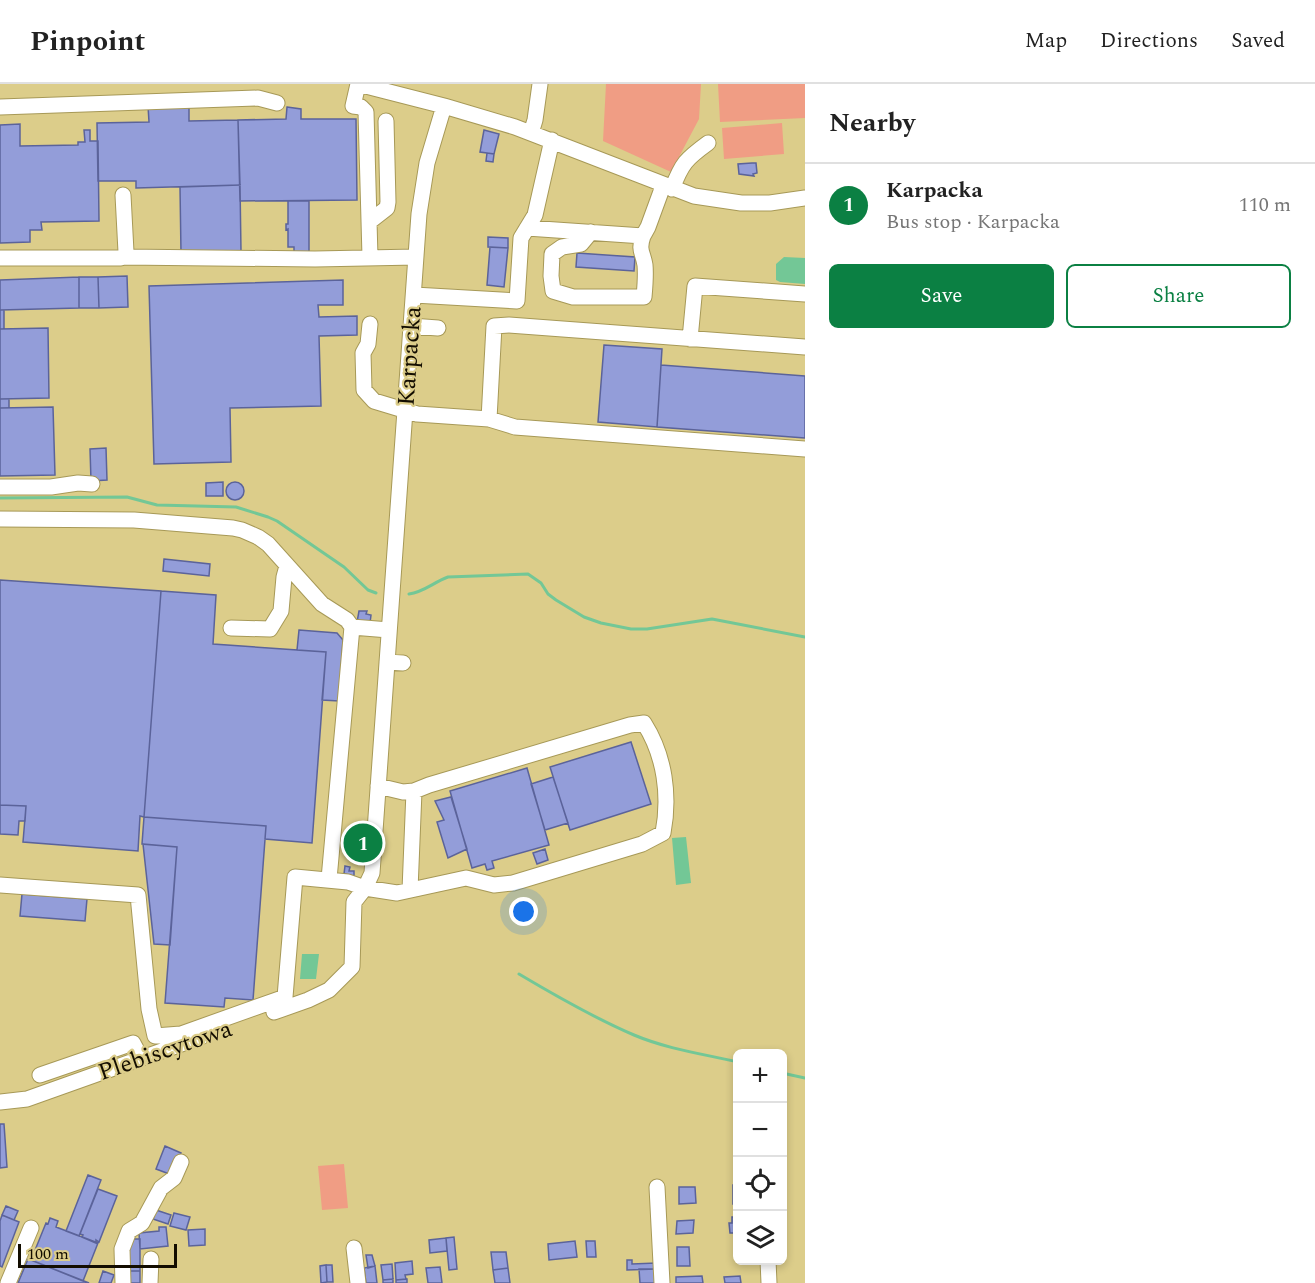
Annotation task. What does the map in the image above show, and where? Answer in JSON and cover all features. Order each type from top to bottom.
[{"type":"street","points":[[370,257],[366,112],[361,107],[353,106],[358,84],[444,106],[531,133],[667,188],[701,198],[741,203],[770,203],[805,198]]},
{"type":"street","points":[[531,133],[540,84]]},
{"type":"street","points":[[0,107],[258,98],[277,103]]},
{"type":"street","name":"Karpacka","points":[[328,990],[352,967],[354,902],[365,888],[372,873],[416,257],[424,180],[444,106]]},
{"type":"street","points":[[369,222],[387,208],[386,121]]},
{"type":"street","points":[[414,295],[517,301],[521,238],[534,215],[552,140]]},
{"type":"street","points":[[591,232],[581,244],[562,248],[552,254],[553,291],[573,297],[644,297],[645,262],[639,248],[643,236],[667,188],[687,158],[708,143]]},
{"type":"street","points":[[123,195],[124,256]]},
{"type":"street","points":[[527,228],[643,236]]},
{"type":"street","points":[[0,258],[416,257]]},
{"type":"street","points":[[690,339],[695,286],[805,294]]},
{"type":"street","points":[[370,324],[368,344],[363,353],[364,390],[374,401],[405,410],[428,415],[489,419],[515,428],[805,449]]},
{"type":"street","points":[[489,419],[494,326],[509,325],[805,348]]},
{"type":"street","points":[[411,326],[438,328]]},
{"type":"street","points":[[0,487],[92,484]]},
{"type":"street","points":[[0,519],[134,520],[242,530],[268,544],[322,604],[347,620],[352,627],[329,879]]},
{"type":"street","points":[[231,628],[270,629],[281,611],[287,566]]},
{"type":"street","points":[[352,627],[389,630]]},
{"type":"street","points":[[387,662],[404,663]]},
{"type":"street","points":[[0,885],[138,895],[149,1009],[155,1036],[181,1034],[285,998],[295,877],[329,879],[397,893],[466,878],[494,885],[513,883],[632,847],[663,833],[667,811],[665,779],[651,734],[645,723],[630,725],[414,791],[403,792],[378,786]]},
{"type":"street","points":[[410,890],[414,791]]},
{"type":"street","name":"Plebiscytowa","points":[[0,1102],[27,1099],[308,1000],[328,990]]},
{"type":"street","points":[[40,1075],[134,1043],[141,1058]]},
{"type":"street","points":[[123,1283],[122,1249],[129,1231],[142,1222],[161,1188],[174,1178],[181,1162]]},
{"type":"street","points":[[657,1187],[662,1283]]},
{"type":"street","points":[[8,1283],[31,1228]]},
{"type":"street","points":[[354,1248],[358,1283]]},
{"type":"street","points":[[150,1283],[151,1259]]},
{"type":"street","points":[[768,1265],[769,1283]]},
{"type":"shaded area","points":[[606,84],[701,84],[699,119],[671,172],[603,141]]},
{"type":"shaded area","points":[[718,84],[805,84],[805,118],[720,122]]},
{"type":"shaded area","points":[[782,123],[784,154],[724,159],[722,128]]},
{"type":"shaded area","points":[[784,257],[805,258],[805,284],[776,280],[776,264]]},
{"type":"shaded area","points":[[686,837],[691,883],[676,885],[672,838]]},
{"type":"shaded area","points":[[302,954],[319,954],[316,979],[300,979]]},
{"type":"shaded area","points":[[344,1164],[348,1208],[322,1210],[318,1166]]},
{"type":"building","points":[[189,105],[189,121],[238,120],[240,185],[136,188],[136,181],[98,181],[97,123],[149,122],[148,106]]},
{"type":"building","points":[[287,107],[301,109],[301,119],[356,119],[357,200],[240,201],[238,120],[286,119]]},
{"type":"building","points":[[20,124],[20,146],[78,145],[78,142],[85,142],[84,130],[90,130],[90,141],[98,141],[99,221],[41,222],[42,230],[30,230],[30,242],[0,243],[0,125]]},
{"type":"building","points":[[484,130],[499,134],[494,154],[480,152]]},
{"type":"building","points":[[487,153],[494,154],[493,162],[486,161]]},
{"type":"building","points":[[756,163],[757,173],[753,174],[754,176],[739,174],[738,164]]},
{"type":"building","points":[[240,185],[241,251],[181,253],[180,187]]},
{"type":"building","points":[[288,201],[309,201],[309,253],[294,253],[294,247],[288,247],[286,224],[288,224]]},
{"type":"building","points":[[488,237],[508,238],[508,248],[488,247]]},
{"type":"building","points":[[490,247],[508,248],[504,287],[487,285]]},
{"type":"building","points":[[577,253],[635,257],[634,271],[576,267]]},
{"type":"building","points":[[127,276],[128,307],[99,308],[98,277]]},
{"type":"building","points":[[79,277],[79,308],[0,310],[0,280]]},
{"type":"building","points":[[79,277],[98,277],[99,308],[79,308]]},
{"type":"building","points":[[343,280],[343,305],[318,305],[319,317],[357,316],[357,335],[319,336],[321,406],[230,408],[231,462],[154,464],[149,286]]},
{"type":"building","points":[[0,310],[4,310],[4,329],[0,329]]},
{"type":"building","points":[[48,328],[49,398],[0,399],[0,329]]},
{"type":"building","points":[[604,345],[662,349],[657,427],[598,422]]},
{"type":"building","points":[[661,365],[805,376],[805,438],[657,427]]},
{"type":"building","points":[[0,399],[9,399],[9,408],[0,408]]},
{"type":"building","points":[[53,407],[55,475],[0,476],[0,408]]},
{"type":"building","points":[[106,448],[107,480],[91,481],[90,449]]},
{"type":"building","points":[[223,482],[223,496],[206,496],[206,483]]},
{"type":"building","points":[[231,482],[239,482],[244,487],[242,498],[231,500],[226,495],[226,487]]},
{"type":"building","points":[[164,559],[210,564],[209,576],[163,571]]},
{"type":"building","points":[[0,580],[161,591],[144,817],[140,816],[138,851],[23,842],[26,806],[0,805]]},
{"type":"building","points":[[161,591],[216,595],[213,644],[326,652],[312,843],[265,839],[266,826],[144,817]]},
{"type":"building","points":[[359,611],[367,611],[366,614],[371,615],[370,623],[357,622]]},
{"type":"building","points":[[299,630],[337,633],[343,640],[339,701],[322,700],[326,652],[297,650]]},
{"type":"building","points":[[631,742],[651,804],[570,830],[550,767]]},
{"type":"building","points":[[527,768],[549,845],[492,861],[494,868],[487,870],[485,864],[472,868],[450,791]]},
{"type":"building","points":[[553,777],[568,823],[545,830],[531,784]]},
{"type":"building","points":[[451,797],[467,849],[448,858],[437,822],[444,820],[435,801]]},
{"type":"building","points":[[0,805],[26,806],[25,821],[19,821],[18,835],[0,834]]},
{"type":"building","points":[[144,817],[266,826],[253,1000],[225,998],[224,1007],[165,1003],[177,847],[142,844]]},
{"type":"building","points":[[143,844],[177,847],[170,945],[154,944]]},
{"type":"building","points":[[545,849],[548,860],[537,864],[533,853]]},
{"type":"building","points":[[345,866],[350,867],[349,871],[354,871],[354,876],[344,874]]},
{"type":"building","points":[[22,894],[87,899],[85,921],[20,916]]},
{"type":"building","points":[[0,1124],[4,1124],[7,1167],[0,1168]]},
{"type":"building","points":[[165,1146],[181,1153],[172,1175],[156,1169]]},
{"type":"building","points":[[88,1175],[101,1180],[79,1236],[66,1231]]},
{"type":"building","points":[[679,1187],[695,1187],[696,1203],[679,1204]]},
{"type":"building","points":[[98,1189],[117,1196],[99,1242],[96,1240],[96,1243],[80,1234]]},
{"type":"building","points":[[6,1206],[18,1211],[14,1220],[2,1215]]},
{"type":"building","points":[[156,1210],[171,1215],[168,1224],[153,1219]]},
{"type":"building","points":[[174,1213],[190,1217],[186,1230],[170,1226]]},
{"type":"building","points":[[2,1215],[19,1222],[2,1267],[0,1266],[0,1221]]},
{"type":"building","points":[[733,1217],[733,1233],[730,1233],[729,1223],[732,1223]]},
{"type":"building","points":[[50,1218],[58,1221],[56,1227],[98,1243],[83,1281],[31,1260]]},
{"type":"building","points":[[694,1220],[693,1233],[676,1234],[677,1221]]},
{"type":"building","points":[[159,1227],[166,1227],[168,1246],[140,1249],[139,1233],[159,1231]]},
{"type":"building","points":[[205,1229],[205,1245],[189,1246],[188,1230]]},
{"type":"building","points":[[454,1237],[457,1269],[449,1270],[446,1238]]},
{"type":"building","points":[[446,1238],[447,1251],[430,1253],[429,1240]]},
{"type":"building","points":[[128,1239],[140,1239],[140,1271],[128,1271]]},
{"type":"building","points":[[575,1241],[577,1257],[549,1260],[548,1244]]},
{"type":"building","points":[[586,1241],[595,1241],[596,1257],[587,1257]]},
{"type":"building","points":[[677,1247],[689,1247],[690,1266],[677,1266]]},
{"type":"building","points":[[491,1252],[506,1252],[508,1268],[493,1270]]},
{"type":"building","points":[[366,1255],[372,1255],[375,1266],[368,1268]]},
{"type":"building","points":[[28,1259],[31,1260],[89,1283],[18,1283]]},
{"type":"building","points":[[627,1260],[632,1260],[632,1264],[656,1263],[656,1269],[627,1270]]},
{"type":"building","points":[[412,1261],[413,1274],[405,1275],[406,1279],[396,1280],[395,1263]]},
{"type":"building","points":[[392,1264],[393,1279],[383,1280],[381,1265]]},
{"type":"building","points":[[326,1265],[332,1265],[333,1282],[327,1282]]},
{"type":"building","points":[[326,1265],[327,1282],[321,1283],[320,1266]]},
{"type":"building","points":[[375,1266],[377,1283],[366,1283],[364,1268]]},
{"type":"building","points":[[440,1267],[442,1283],[428,1283],[426,1268]]},
{"type":"building","points":[[508,1268],[510,1283],[495,1283],[493,1270]]},
{"type":"building","points":[[639,1269],[656,1269],[656,1283],[640,1283]]},
{"type":"building","points":[[103,1271],[114,1275],[111,1283],[99,1283]]},
{"type":"building","points":[[128,1271],[140,1271],[140,1283],[129,1283]]},
{"type":"building","points":[[702,1276],[703,1283],[676,1283],[676,1277]]},
{"type":"building","points":[[740,1276],[741,1283],[725,1283],[724,1277]]},
{"type":"building","points":[[393,1279],[393,1283],[383,1283],[383,1280]]},
{"type":"building","points":[[407,1279],[407,1283],[396,1283],[396,1280]]},
{"type":"waterway","points":[[0,498],[127,497],[157,505],[236,507],[277,521],[344,567],[368,590],[376,593]]},
{"type":"waterway","points":[[409,594],[448,577],[528,574],[541,583],[548,594],[556,600],[584,617],[601,623],[631,629],[647,629],[712,619],[805,637]]},
{"type":"waterway","points":[[519,974],[590,1014],[634,1035],[672,1048],[733,1061]]},
{"type":"waterway","points":[[787,1074],[805,1078]]},
{"type":"place","name":"Karpacka","points":[[363,843]]}]
